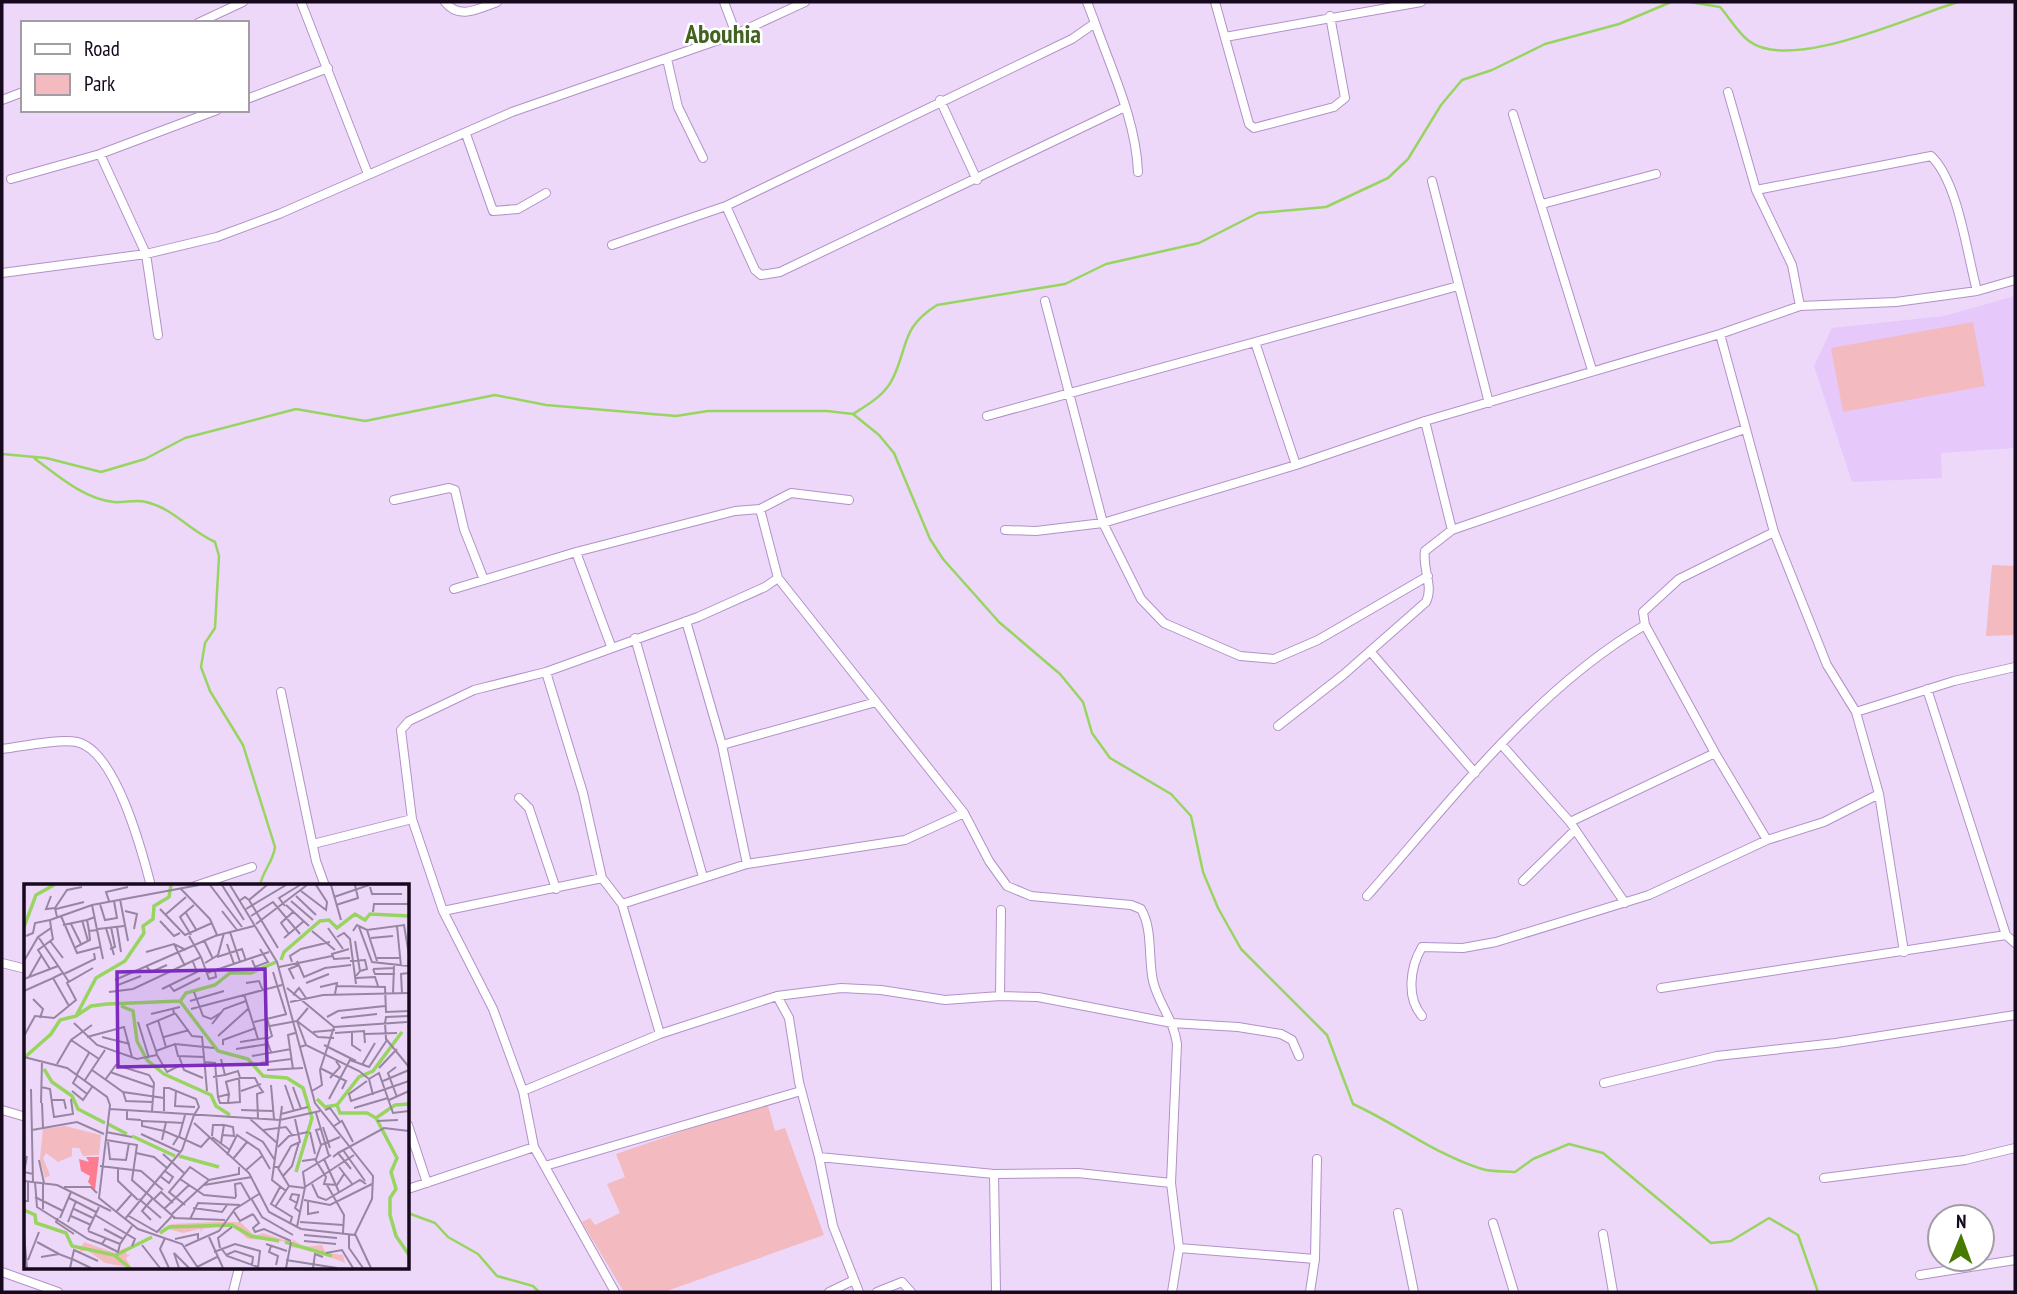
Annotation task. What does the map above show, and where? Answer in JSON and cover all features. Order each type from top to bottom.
[{"type":"street","points":[[201,21],[223,6],[243,2]]},
{"type":"street","points":[[301,2],[368,174]]},
{"type":"street","points":[[445,2],[457,13],[497,2]]},
{"type":"street","points":[[724,2],[736,34]]},
{"type":"street","points":[[2,273],[146,254],[217,237],[279,214],[368,174],[466,135],[512,112],[736,34],[805,2]]},
{"type":"street","points":[[1087,2],[1125,107],[1135,145],[1138,172]]},
{"type":"street","points":[[1215,2],[1249,124],[1261,128],[1334,107],[1345,98],[1330,16]]},
{"type":"street","points":[[1364,2],[1367,11]]},
{"type":"street","points":[[1225,37],[1330,16],[1420,2]]},
{"type":"street","points":[[612,245],[726,206],[940,100],[1072,39],[1095,23]]},
{"type":"street","points":[[667,59],[678,107],[702,158]]},
{"type":"street","points":[[248,99],[328,68]]},
{"type":"street","points":[[1728,92],[1756,190],[1791,265],[1800,306]]},
{"type":"street","points":[[2,100],[21,93]]},
{"type":"street","points":[[940,100],[977,180]]},
{"type":"street","points":[[726,206],[755,270],[761,275],[770,275],[827,252],[1125,107]]},
{"type":"street","points":[[11,179],[100,154],[212,112]]},
{"type":"street","points":[[1513,114],[1592,370]]},
{"type":"street","points":[[466,135],[493,211],[518,209],[546,193]]},
{"type":"street","points":[[100,154],[146,254],[158,335]]},
{"type":"street","points":[[1756,190],[1931,156],[1942,166],[1950,187],[1976,291]]},
{"type":"street","points":[[1542,204],[1657,174]]},
{"type":"street","points":[[1433,181],[1489,403]]},
{"type":"street","points":[[1005,530],[1036,531],[1103,523],[1425,421],[1720,334],[1800,306],[1896,302],[1976,291],[2015,280]]},
{"type":"street","points":[[987,416],[1458,286]]},
{"type":"street","points":[[1045,300],[1067,395],[1103,523],[1141,599],[1164,623],[1221,648],[1254,658],[1274,659],[1296,650],[1428,576]]},
{"type":"street","points":[[1720,334],[1774,532],[1827,665],[1856,712],[1879,794],[1904,952]]},
{"type":"street","points":[[1255,342],[1296,464]]},
{"type":"street","points":[[1425,421],[1452,530]]},
{"type":"street","points":[[1278,726],[1426,603],[1430,595],[1425,551],[1452,530],[1745,429]]},
{"type":"street","points":[[394,500],[449,488],[454,490],[464,529],[484,580]]},
{"type":"street","points":[[454,589],[576,552],[735,511],[760,509],[791,493],[849,500]]},
{"type":"street","points":[[760,509],[778,578],[964,813],[1000,877],[1016,892],[1031,897],[1131,905],[1141,909],[1147,922],[1154,984],[1172,1023],[1178,1068],[1171,1183],[1179,1248],[1172,1292]]},
{"type":"street","points":[[1767,840],[1714,753],[1645,625],[1643,612],[1679,579],[1774,532]]},
{"type":"street","points":[[576,552],[611,646]]},
{"type":"street","points":[[615,1292],[534,1147],[523,1091],[492,1009],[443,911],[412,818],[401,730],[409,721],[474,690],[545,672],[686,621],[765,587],[778,578]]},
{"type":"street","points":[[686,621],[722,745],[747,864]]},
{"type":"street","points":[[1367,897],[1501,744],[1607,647],[1645,625]]},
{"type":"street","points":[[635,638],[703,877]]},
{"type":"street","points":[[1370,652],[1475,773]]},
{"type":"street","points":[[1856,712],[1927,689],[2015,667]]},
{"type":"street","points":[[545,672],[583,793],[602,878],[622,904],[660,1034]]},
{"type":"street","points":[[1927,689],[2006,935],[2015,943]]},
{"type":"street","points":[[281,692],[313,844],[324,884]]},
{"type":"street","points":[[722,745],[876,702]]},
{"type":"street","points":[[2,748],[75,741],[89,747],[101,759],[116,785],[150,884]]},
{"type":"street","points":[[1501,744],[1570,822],[1625,903]]},
{"type":"street","points":[[1570,822],[1714,753]]},
{"type":"street","points":[[1422,1016],[1414,1007],[1412,995],[1413,969],[1422,947],[1463,948],[1496,942],[1625,903],[1669,888],[1767,840],[1824,822],[1879,794]]},
{"type":"street","points":[[519,798],[529,808],[556,889]]},
{"type":"street","points":[[622,904],[747,864],[886,844],[922,833],[964,813]]},
{"type":"street","points":[[313,844],[412,818]]},
{"type":"street","points":[[1523,881],[1575,830]]},
{"type":"street","points":[[201,884],[252,867]]},
{"type":"street","points":[[443,911],[602,878]]},
{"type":"street","points":[[1000,996],[1001,910]]},
{"type":"street","points":[[1661,988],[2006,935]]},
{"type":"street","points":[[2,964],[24,968]]},
{"type":"street","points":[[523,1091],[660,1034],[777,996],[841,988],[881,990],[945,1000],[1000,996],[1038,998],[1172,1023],[1238,1027],[1280,1034],[1292,1040],[1299,1056]]},
{"type":"street","points":[[777,996],[789,1018],[802,1091],[833,1226],[859,1292]]},
{"type":"street","points":[[1604,1083],[1717,1056],[1860,1040],[2015,1015]]},
{"type":"street","points":[[545,1166],[802,1091]]},
{"type":"street","points":[[2,1110],[24,1116]]},
{"type":"street","points":[[410,1131],[427,1182]]},
{"type":"street","points":[[410,1188],[534,1147]]},
{"type":"street","points":[[1824,1178],[1965,1160],[2015,1148]]},
{"type":"street","points":[[819,1157],[994,1174],[1078,1173],[1171,1183]]},
{"type":"street","points":[[1310,1292],[1315,1259],[1317,1159]]},
{"type":"street","points":[[994,1174],[996,1292]]},
{"type":"street","points":[[1398,1213],[1413,1292]]},
{"type":"street","points":[[1493,1223],[1514,1292]]},
{"type":"street","points":[[1603,1234],[1613,1292]]},
{"type":"street","points":[[1179,1248],[1315,1259]]},
{"type":"street","points":[[1920,1275],[2015,1260]]},
{"type":"street","points":[[233,1292],[238,1270]]},
{"type":"street","points":[[2,1272],[58,1292]]},
{"type":"street","points":[[829,1292],[854,1280]]},
{"type":"street","points":[[877,1292],[902,1282],[911,1292]]},
{"type":"shaded area","points":[[2015,296],[2015,448],[1941,453],[1942,478],[1852,482],[1814,366],[1832,328],[1944,316]]},
{"type":"green space","points":[[1973,322],[1985,386],[1843,412],[1831,348]]},
{"type":"green space","points":[[1992,565],[2015,566],[2015,635],[1986,636]]},
{"type":"green space","points":[[768,1106],[775,1131],[785,1128],[824,1235],[664,1292],[624,1292],[582,1222],[590,1218],[595,1225],[620,1213],[607,1184],[625,1177],[616,1154],[715,1120]]},
{"type":"waterway","points":[[853,414],[886,389],[893,378],[911,329],[925,313],[937,305],[1065,284],[1106,264],[1199,243],[1258,213],[1326,207],[1388,178],[1408,159],[1441,105],[1462,80],[1492,70],[1545,44],[1619,24],[1671,2]]},
{"type":"waterway","points":[[1690,2],[1720,7],[1749,41],[1768,49],[1793,50],[1852,39],[1958,2]]},
{"type":"waterway","points":[[2,454],[46,458],[101,472],[145,459],[185,438],[296,409],[365,421],[495,395],[546,405],[676,416],[708,411],[827,411],[853,414],[879,435],[894,453],[930,539],[943,559],[999,622],[1060,674],[1083,702],[1092,733],[1110,758],[1171,794],[1191,816],[1203,872],[1218,908],[1241,949],[1327,1035],[1353,1104],[1449,1156],[1486,1170],[1515,1172],[1533,1159],[1569,1144],[1603,1153],[1711,1243],[1731,1241],[1769,1218],[1798,1235],[1818,1292]]},
{"type":"waterway","points":[[34,458],[71,485],[92,496],[114,502],[138,501],[156,505],[215,542],[219,556],[215,628],[205,643],[201,667],[210,691],[243,745],[275,847],[261,884]]},
{"type":"waterway","points":[[410,1214],[435,1223],[448,1237],[478,1254],[497,1276],[533,1286],[539,1292]]},
{"type":"district","name":"Abouhia","points":[[723,33]]}]
